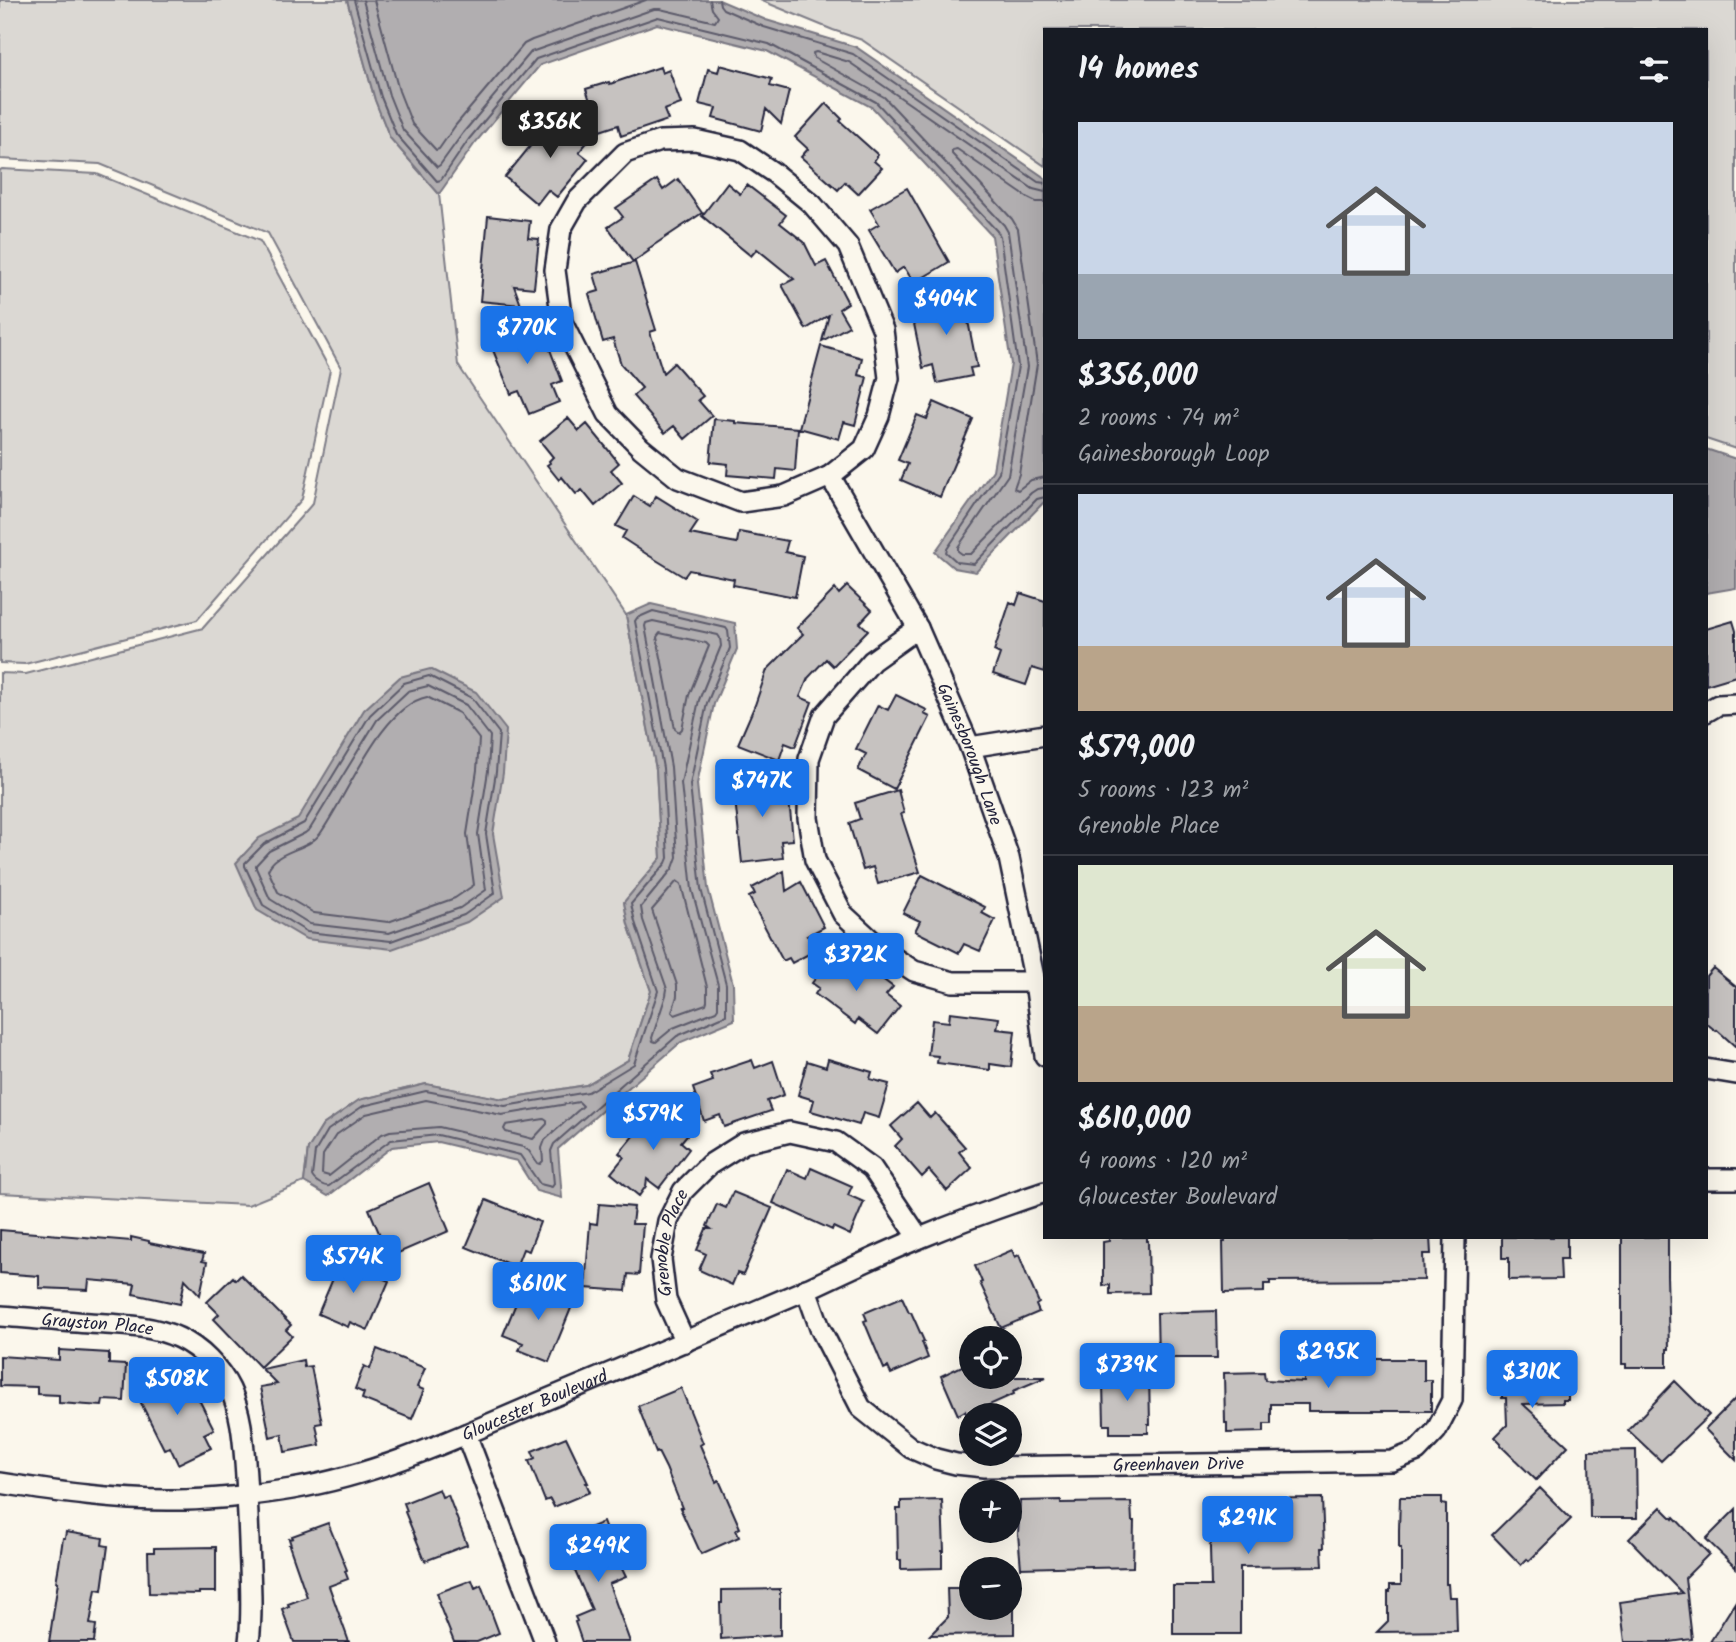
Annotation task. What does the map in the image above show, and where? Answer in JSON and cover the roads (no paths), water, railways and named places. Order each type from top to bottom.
[{"type":"street","points":[[695,140],[740,150],[812,204],[848,246],[883,330],[889,378],[879,416],[864,449],[830,476],[784,496],[741,502],[678,478],[641,448],[608,414],[562,322],[555,270],[561,229],[577,201],[625,153],[660,141],[695,140]]},
{"type":"street","name":"Gainesborough Lane","points":[[830,476],[918,628],[970,747],[1009,858],[1035,982],[1043,1041]]},
{"type":"street","points":[[918,628],[872,661],[824,716],[809,759],[808,818],[815,860],[843,914],[881,950],[914,971],[953,982],[1035,982]]},
{"type":"street","points":[[1708,711],[1718,705],[1736,704]]},
{"type":"street","points":[[970,747],[1043,734]]},
{"type":"street","points":[[1708,1069],[1736,1074]]},
{"type":"street","name":"Grenoble Place","points":[[685,1342],[666,1300],[661,1259],[668,1221],[683,1191],[709,1165],[744,1143],[790,1132],[836,1142],[873,1168],[919,1238]]},
{"type":"street","points":[[1708,1179],[1736,1179]]},
{"type":"street","name":"Gloucester Boulevard","points":[[0,1483],[139,1499],[177,1500],[248,1495],[346,1478],[403,1460],[466,1434],[685,1342],[919,1238],[1043,1193]]},
{"type":"street","name":"Greenhaven Drive","points":[[806,1289],[820,1328],[861,1408],[911,1448],[936,1459],[984,1467],[1392,1461],[1417,1451],[1436,1431],[1452,1400],[1455,1239]]},
{"type":"street","name":"Grayston Place","points":[[0,1316],[144,1327],[163,1332],[192,1346],[221,1374],[236,1402],[240,1418],[248,1495],[251,1613],[249,1642]]},
{"type":"street","points":[[466,1434],[545,1642]]},
{"type":"water","points":[[347,0],[719,0],[766,20],[856,47],[1043,177],[1043,503],[976,572],[954,568],[935,552],[993,470],[1011,364],[992,236],[873,108],[767,51],[657,24],[540,65],[475,143],[439,194],[390,138],[375,100]]},
{"type":"water","points":[[1708,450],[1736,459],[1736,588],[1708,593]]},
{"type":"water","points":[[651,604],[735,623],[737,649],[714,704],[697,784],[708,888],[733,984],[734,1020],[681,1042],[558,1149],[562,1198],[536,1191],[517,1161],[438,1142],[392,1147],[328,1196],[304,1182],[308,1149],[323,1125],[359,1100],[426,1084],[503,1099],[586,1085],[628,1060],[651,991],[628,924],[624,902],[661,858],[656,769],[626,615]]},
{"type":"water","points":[[430,669],[476,692],[506,730],[503,773],[493,834],[504,897],[467,922],[392,949],[306,939],[257,910],[236,863],[259,838],[298,819],[364,710],[400,677]]}]
